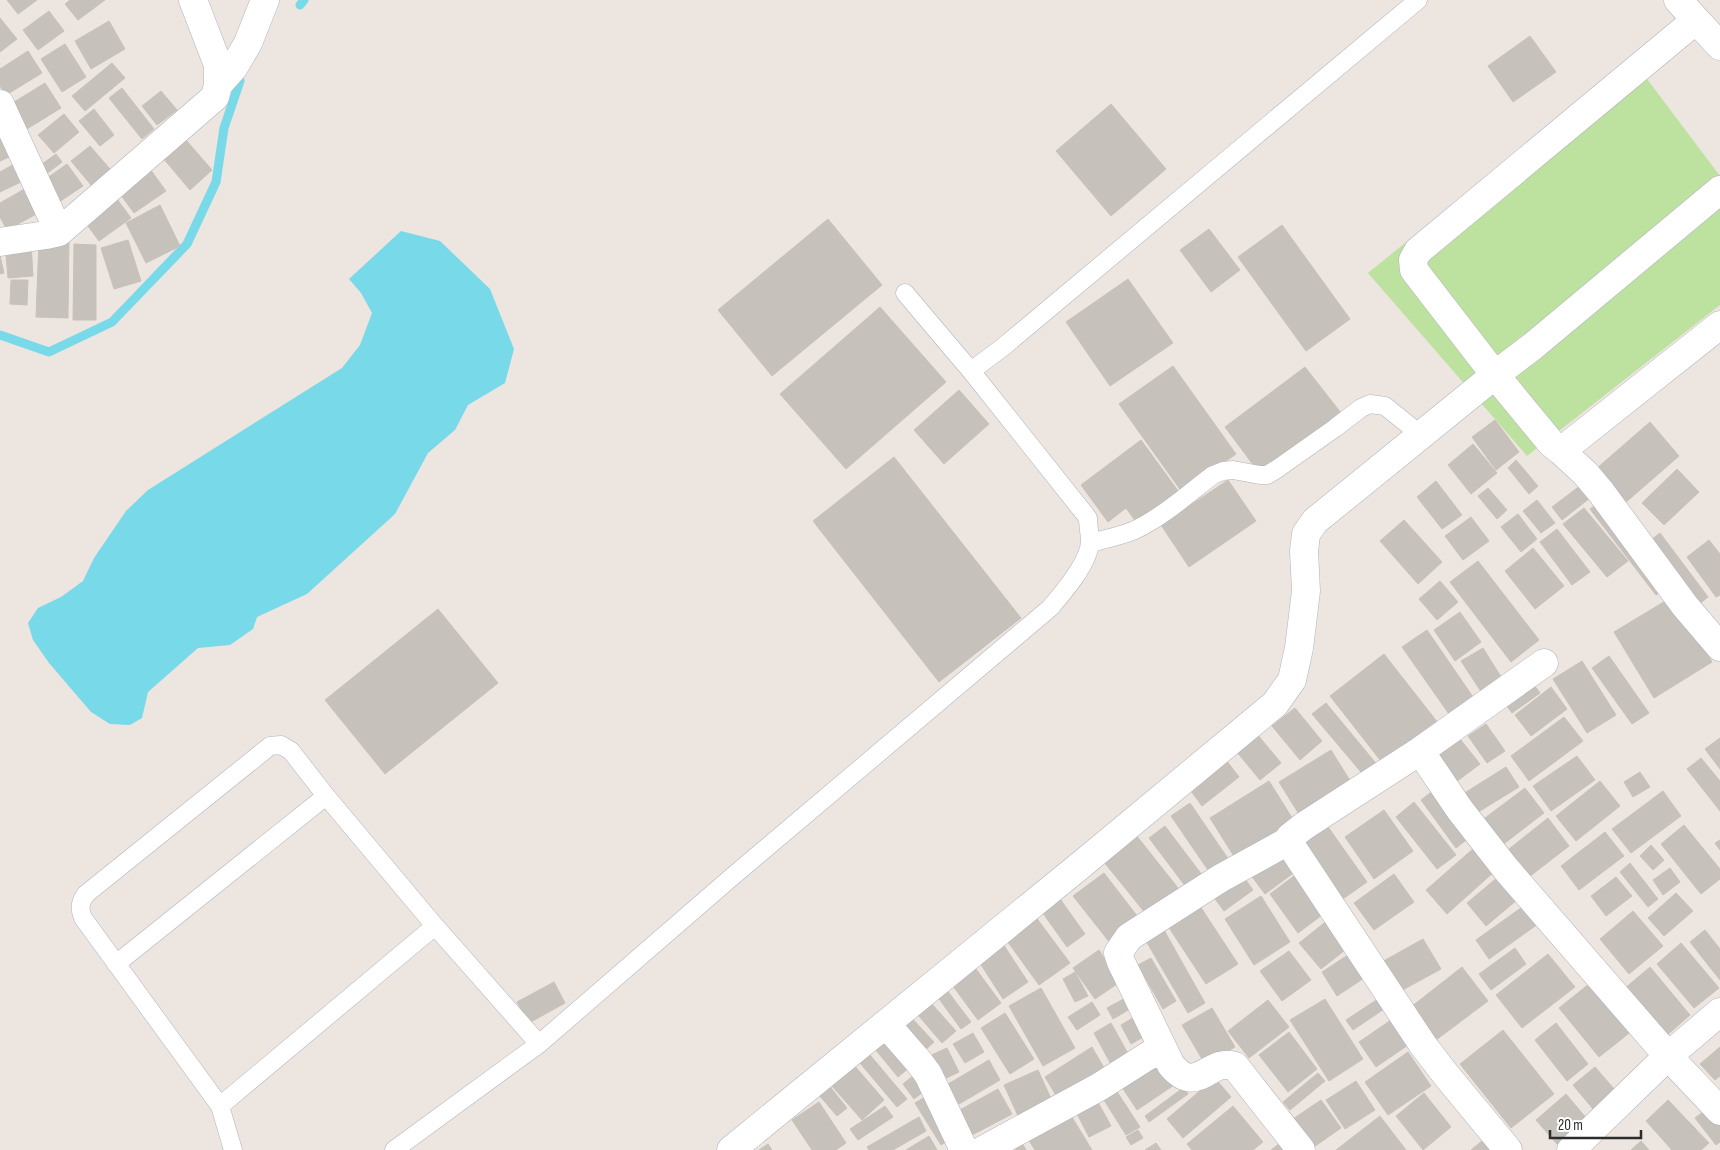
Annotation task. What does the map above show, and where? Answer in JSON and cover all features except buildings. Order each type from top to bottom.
[{"type":"street","points":[[193,0],[218,65],[217,91]]},
{"type":"street","points":[[0,242],[59,232],[217,91],[234,68],[248,43],[265,0]]},
{"type":"street","points":[[1678,0],[1720,46]]},
{"type":"street","points":[[1696,20],[1418,251],[1413,260],[1414,270],[1495,375],[1551,442],[1585,473],[1601,492],[1686,606],[1720,647]]},
{"type":"street","points":[[0,104],[59,232]]},
{"type":"street","points":[[731,1150],[1275,704],[1292,680],[1299,648],[1306,591],[1304,551],[1306,534],[1315,521],[1533,346],[1720,190]]},
{"type":"street","points":[[1562,451],[1720,325]]},
{"type":"street","points":[[1301,1150],[1235,1066],[1229,1064],[1220,1066],[1197,1078],[1188,1078],[1175,1070],[1162,1047],[1118,953],[1129,937],[1221,878],[1290,840],[1290,837],[1304,826],[1420,751],[1544,663]]},
{"type":"street","points":[[1420,751],[1460,810],[1506,869],[1668,1056],[1720,1111]]},
{"type":"street","points":[[1290,840],[1297,854],[1423,1045],[1508,1150]]},
{"type":"street","points":[[1571,1150],[1668,1056],[1720,1012]]},
{"type":"street","points":[[886,1024],[928,1074],[964,1150]]},
{"type":"street","points":[[983,1150],[1099,1087],[1162,1047]]},
{"type":"lane","points":[[971,371],[1003,347],[1418,0]]},
{"type":"lane","points":[[394,1150],[539,1044],[733,876],[1050,608],[1069,586],[1080,568],[1090,543],[1088,518],[971,371],[905,293]]},
{"type":"lane","points":[[1090,543],[1133,531],[1144,525],[1212,475],[1233,470],[1266,475],[1361,408],[1370,404],[1385,406],[1421,435]]},
{"type":"lane","points":[[233,1150],[220,1106],[83,918],[80,905],[83,898],[94,888],[270,746],[281,745],[291,751],[326,796],[435,926],[539,1044]]},
{"type":"lane","points":[[116,964],[326,796]]},
{"type":"lane","points":[[220,1106],[435,926]]},
{"type":"green space","points":[[1632,59],[1720,176],[1720,305],[1527,456],[1368,273]]},
{"type":"water","points":[[401,231],[440,241],[490,289],[514,349],[505,383],[468,405],[455,430],[428,453],[395,514],[307,594],[257,617],[253,629],[230,645],[198,648],[148,692],[142,718],[130,725],[110,724],[91,712],[49,663],[33,640],[28,623],[38,608],[61,597],[83,581],[94,558],[126,511],[148,490],[342,368],[360,345],[372,313],[361,293],[349,279]]},
{"type":"waterway","points":[[300,5],[304,0]]},
{"type":"waterway","points":[[0,335],[49,352],[112,322],[187,244],[216,182],[224,128],[240,81]]}]
